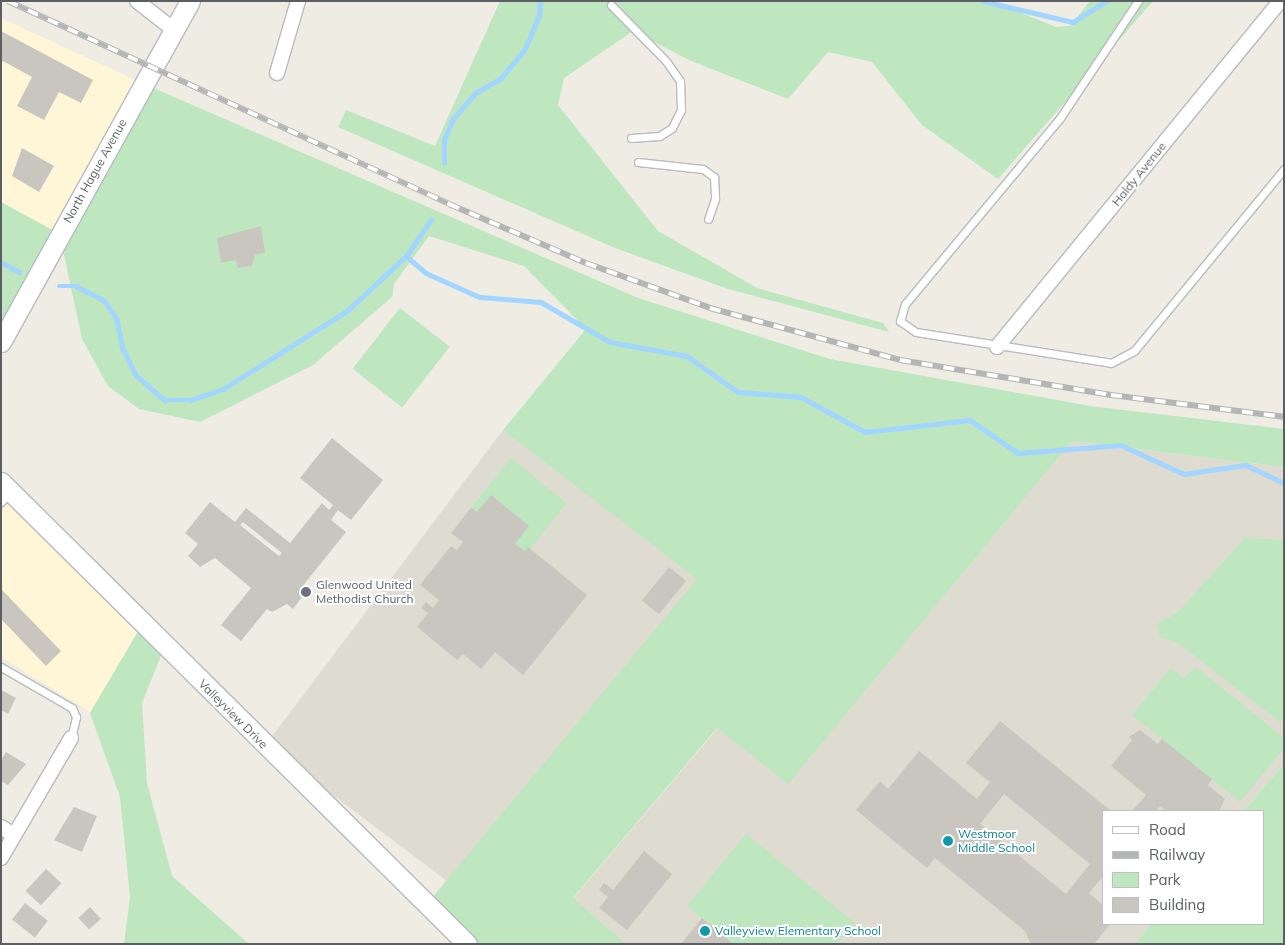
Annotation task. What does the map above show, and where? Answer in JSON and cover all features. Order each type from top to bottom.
[{"type":"street","points":[[137,1],[174,30]]},
{"type":"street","name":"North Hague Avenue","points":[[1,342],[190,1]]},
{"type":"street","points":[[277,73],[298,1]]},
{"type":"street","name":"Haldy Avenue","points":[[997,347],[1280,1]]},
{"type":"street","name":"Valleyview Drive","points":[[4,492],[467,944]]},
{"type":"street","points":[[1,858],[71,738]]},
{"type":"street","points":[[1,827],[14,835]]},
{"type":"lane","points":[[1138,1],[1060,118],[905,304],[900,321],[916,332],[997,347],[1111,363],[1134,350],[1284,169]]},
{"type":"lane","points":[[611,5],[643,35],[680,81],[681,110],[672,128],[659,136],[631,138]]},
{"type":"lane","points":[[638,162],[702,169],[714,177],[715,199],[708,218]]},
{"type":"lane","points":[[1,667],[72,708],[76,717],[71,738]]},
{"type":"shaded area","points":[[1,18],[144,84],[60,235],[1,202]]},
{"type":"shaded area","points":[[503,430],[699,577],[462,892],[266,745]]},
{"type":"shaded area","points":[[1072,441],[1284,467],[1284,764],[1245,810],[1102,810],[1102,925],[1150,925],[1135,944],[626,944],[573,899],[718,728],[788,783]]},
{"type":"shaded area","points":[[1,482],[143,623],[90,712],[1,657]]},
{"type":"green space","points":[[500,1],[992,1],[1056,27],[1070,26],[1090,1],[1153,1],[998,179],[922,125],[872,62],[828,52],[788,99],[691,61],[633,31],[564,78],[558,105],[658,231],[757,288],[883,323],[889,332],[728,289],[615,248],[338,127],[346,110],[435,146]]},
{"type":"green space","points":[[144,84],[638,298],[830,359],[1090,406],[1284,429],[1284,467],[1072,441],[788,784],[717,728],[573,898],[626,944],[467,944],[427,904],[697,579],[503,430],[586,329],[524,266],[429,236],[394,284],[392,297],[313,365],[200,422],[139,409],[108,386],[82,339],[60,236],[1,342],[1,202],[60,234]]},
{"type":"green space","points":[[400,308],[450,347],[402,407],[353,369]]},
{"type":"green space","points":[[511,458],[567,503],[527,553],[471,508]]},
{"type":"green space","points":[[1245,538],[1284,540],[1284,719],[1280,722],[1178,643],[1160,637],[1157,624],[1177,613]]},
{"type":"green space","points":[[143,623],[165,646],[142,703],[147,783],[172,876],[249,944],[124,944],[130,897],[120,797],[90,713]]},
{"type":"green space","points":[[1196,667],[1284,738],[1284,748],[1240,802],[1132,715],[1171,668],[1183,678]]},
{"type":"green space","points":[[1284,764],[1284,944],[1135,944],[1150,925],[1265,925],[1265,810],[1245,810]]},
{"type":"green space","points":[[746,834],[855,923],[837,944],[733,944],[687,906]]},
{"type":"building","points":[[1,31],[93,80],[81,103],[59,92],[44,120],[17,106],[32,77],[1,60]]},
{"type":"building","points":[[22,148],[54,166],[39,192],[12,176]]},
{"type":"building","points":[[261,226],[265,253],[255,254],[252,266],[238,268],[236,260],[221,263],[217,238]]},
{"type":"building","name":"Glenwood United Methodist Church","points":[[332,438],[383,480],[351,520],[338,510],[331,520],[346,532],[301,588],[306,592],[293,609],[287,604],[272,612],[267,609],[241,641],[221,625],[251,588],[215,558],[200,567],[188,556],[198,544],[185,533],[210,502],[235,522],[246,508],[290,543],[322,503],[329,510],[333,505],[300,478]],"holes":[[[243,522],[282,553],[279,556],[240,525]]]},
{"type":"building","points":[[491,495],[529,526],[515,544],[525,551],[528,547],[587,595],[523,675],[495,652],[481,669],[463,654],[457,660],[417,627],[428,613],[421,608],[426,602],[433,608],[439,600],[420,585],[451,546],[457,550],[463,542],[451,533],[471,508],[477,512]]},
{"type":"building","points":[[669,567],[686,581],[659,614],[642,600]]},
{"type":"building","points":[[2,590],[61,651],[46,666],[1,619]]},
{"type":"building","points":[[1,690],[16,698],[8,714],[1,710]]},
{"type":"building","name":"Westmoor Middle School","points":[[1000,721],[1110,810],[1102,810],[1102,877],[1089,893],[1102,904],[1102,925],[1109,925],[1094,944],[1031,944],[1025,931],[935,858],[927,868],[856,810],[880,781],[888,789],[919,751],[977,799],[990,782],[966,763]],"holes":[[[1004,794],[1090,864],[1066,894],[980,824]]]},
{"type":"building","points":[[1140,730],[1158,744],[1162,739],[1212,779],[1208,785],[1225,799],[1220,810],[1165,810],[1160,806],[1157,810],[1133,810],[1146,795],[1111,766],[1132,740],[1129,737]]},
{"type":"building","points":[[6,752],[26,764],[8,785],[1,781],[1,760]]},
{"type":"building","points":[[74,807],[97,816],[82,852],[54,840]]},
{"type":"building","points":[[644,851],[672,874],[627,930],[599,908],[608,897],[599,890],[604,883],[613,890]]},
{"type":"building","points":[[46,869],[61,883],[41,905],[26,891]]},
{"type":"building","points":[[25,903],[48,921],[35,937],[12,920]]},
{"type":"building","points":[[90,907],[101,919],[89,930],[78,918]]},
{"type":"building","name":"Valleyview Elementary School","points":[[702,918],[733,944],[681,944]]},
{"type":"waterway","points":[[444,163],[444,140],[453,119],[476,93],[501,78],[524,51],[539,16],[540,1]]},
{"type":"waterway","points":[[983,1],[1073,22],[1107,1]]},
{"type":"waterway","points":[[59,286],[76,286],[104,300],[117,319],[123,349],[137,376],[165,400],[191,400],[223,389],[347,311],[406,256],[431,220]]},
{"type":"waterway","points":[[406,256],[426,273],[480,297],[541,302],[610,342],[687,356],[738,392],[801,397],[865,432],[970,420],[1018,453],[1121,445],[1184,474],[1246,465],[1284,483]]},
{"type":"waterway","points":[[1,262],[19,272]]},
{"type":"railway","points":[[8,1],[449,204],[586,263],[710,308],[900,360],[1111,395],[1284,417]]},
{"type":"place","name":"Glenwood United Methodist Church","points":[[306,592]]},
{"type":"place","name":"Westmoor Middle School","points":[[948,841]]},
{"type":"place","name":"Valleyview Elementary School","points":[[705,931]]}]
